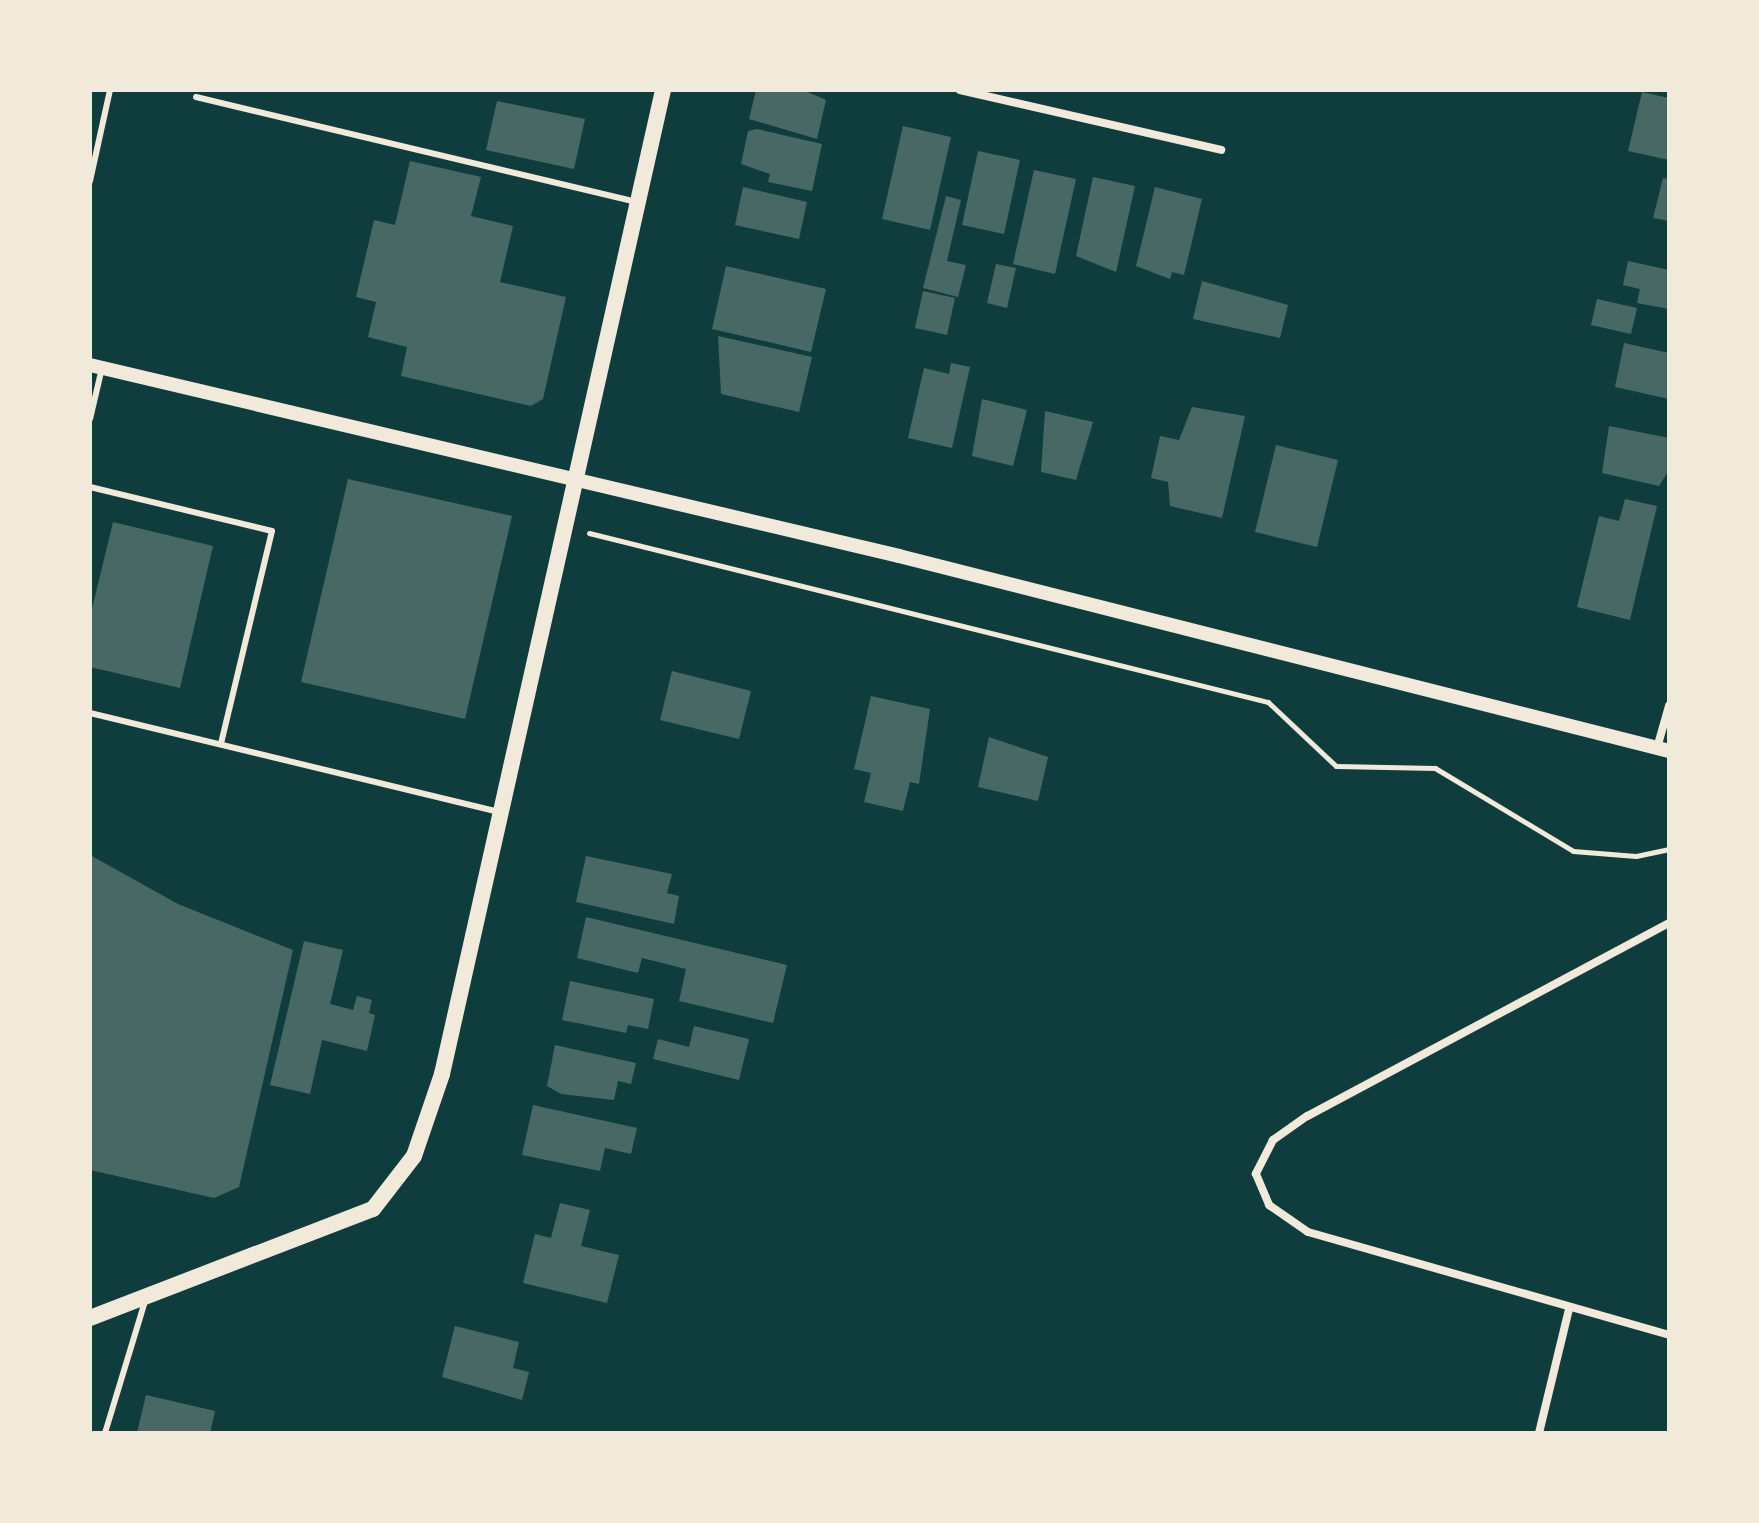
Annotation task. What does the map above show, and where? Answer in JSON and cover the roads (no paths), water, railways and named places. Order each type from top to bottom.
[{"type":"main road","points":[[90,1318],[373,1209],[398,1185],[442,1074],[663,90]]},
{"type":"street","points":[[960,90],[1221,150]]},
{"type":"street","points":[[96,367],[574,478],[1663,749],[1669,706]]},
{"type":"street","points":[[1669,923],[1307,1116],[1273,1140],[1258,1163],[1269,1205],[1308,1232],[1569,1309],[1669,1335]]},
{"type":"street","points":[[1539,1433],[1569,1309]]},
{"type":"lane","points":[[90,181],[110,90]]},
{"type":"lane","points":[[196,97],[637,202]]},
{"type":"lane","points":[[90,419],[96,367]]},
{"type":"lane","points":[[90,487],[272,531],[221,744]]},
{"type":"lane","points":[[90,713],[500,812]]},
{"type":"lane","points":[[105,1433],[146,1297]]}]
